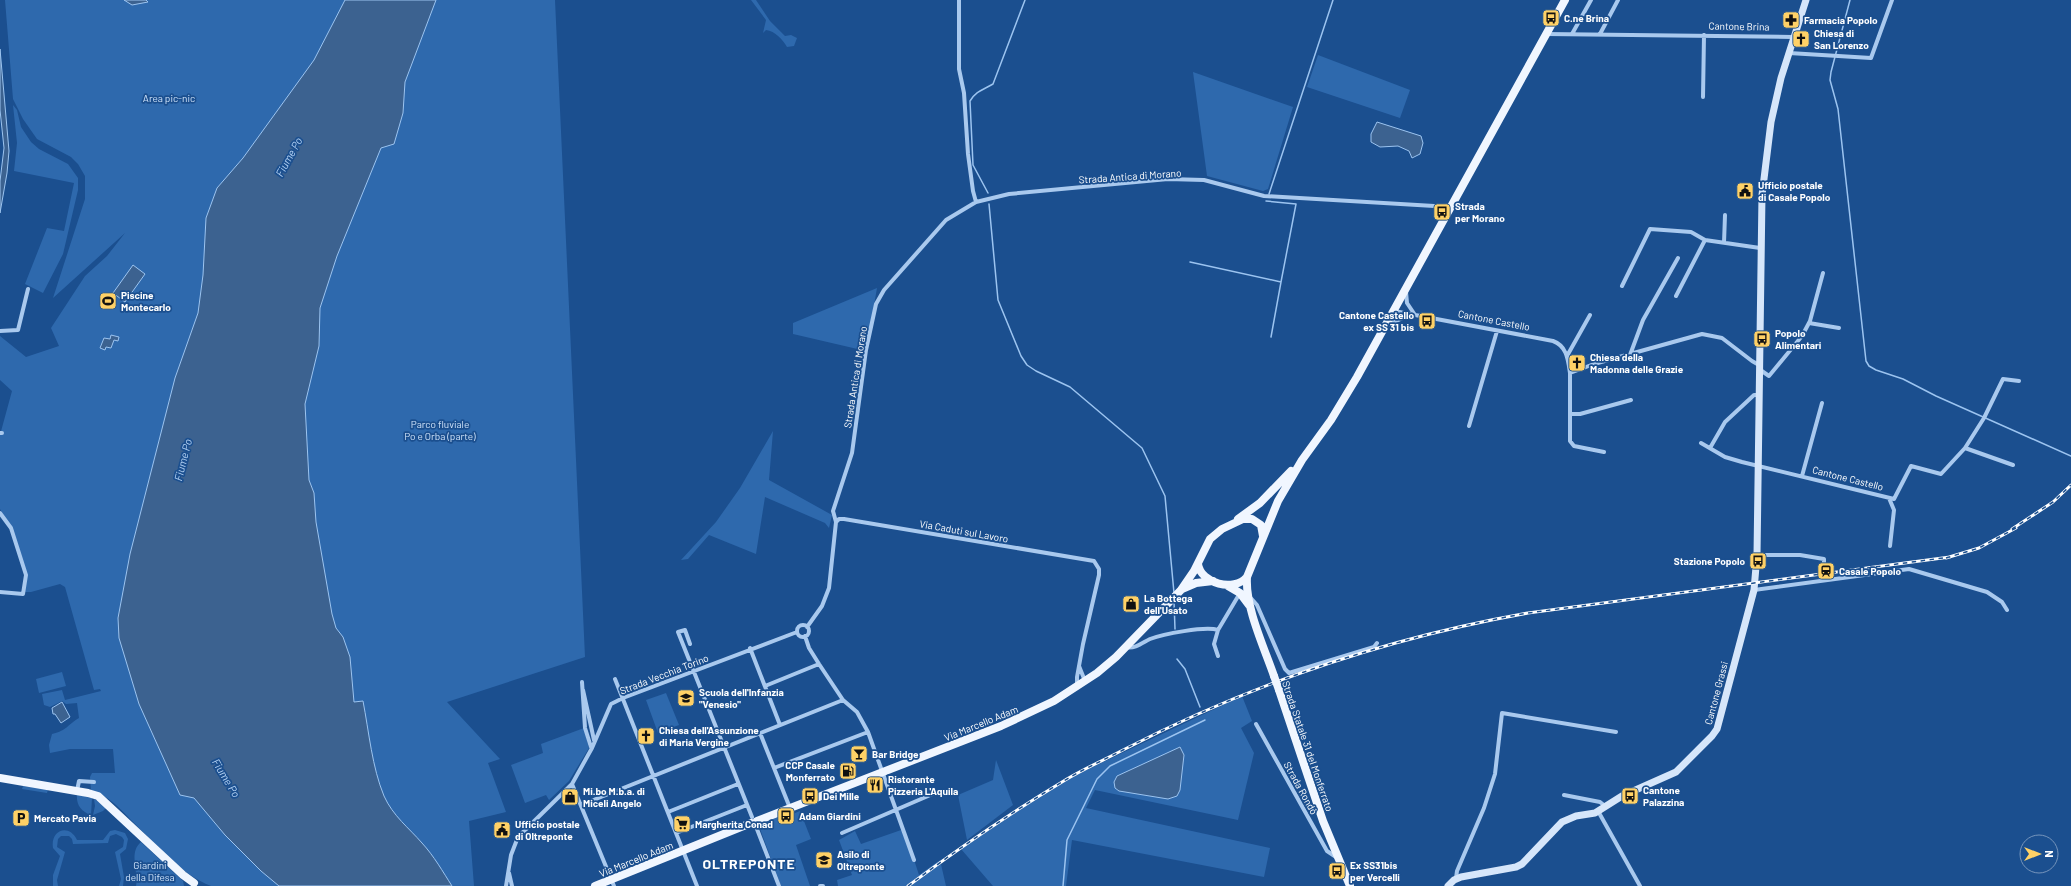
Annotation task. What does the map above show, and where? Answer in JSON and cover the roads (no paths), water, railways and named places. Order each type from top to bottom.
[{"type":"main road","points":[[1263,536],[1262,529],[1255,520],[1248,518],[1222,529],[1210,539],[1198,564],[1203,575],[1226,585],[1239,584],[1247,577],[1278,501],[1302,460],[1338,410],[1565,0]]},
{"type":"main road","points":[[1236,522],[1260,503],[1302,460]]},
{"type":"main road","name":"Via Marcello Adam","points":[[595,886],[613,883],[754,821],[883,773],[1028,714],[1077,687],[1126,646],[1172,599],[1198,564]]},
{"type":"main road","name":"Strada Statale 31 del Monferrato","points":[[1244,595],[1247,577]]},
{"type":"main road","name":"Via Marcello Adam","points":[[1179,591],[1196,583],[1214,581]]},
{"type":"main road","name":"Strada Statale 31 del Monferrato","points":[[1226,585],[1244,595],[1252,610],[1336,857],[1350,886]]},
{"type":"main road","points":[[1,778],[98,796],[108,803],[192,885]]},
{"type":"street","points":[[959,0],[959,69],[964,93],[972,190],[976,202]]},
{"type":"street","points":[[1572,34],[1591,0]]},
{"type":"street","points":[[1600,34],[1618,0]]},
{"type":"street","points":[[1806,0],[1788,53],[1771,122],[1762,195],[1760,248],[1757,555],[1754,588],[1909,569],[1987,592],[2002,602],[2006,610]]},
{"type":"street","points":[[1788,53],[1871,58],[1892,0]]},
{"type":"street","name":"Cantone Brina","points":[[1546,34],[1794,37]]},
{"type":"street","points":[[1703,97],[1704,35]]},
{"type":"street","name":"Strada Antica di Morano","points":[[836,522],[833,511],[852,453],[866,350],[876,304],[884,290],[946,220],[976,202],[1009,194],[1168,179],[1204,180],[1264,196],[1451,207]]},
{"type":"street","points":[[1724,243],[1725,215]]},
{"type":"street","points":[[1622,286],[1650,229],[1691,232],[1705,240],[1760,248]]},
{"type":"street","points":[[1676,296],[1705,240]]},
{"type":"street","points":[[1630,355],[1643,320],[1678,258]]},
{"type":"street","points":[[1570,373],[1594,364],[1702,334],[1722,338],[1769,376],[1809,323],[1823,273]]},
{"type":"street","points":[[1383,329],[1393,321],[1413,315],[1407,303],[1405,288]]},
{"type":"street","points":[[0,331],[18,330],[28,289]]},
{"type":"street","name":"Cantone Castello","points":[[1393,311],[1558,342],[1565,350],[1570,373],[1572,414],[1570,441],[1574,446],[1604,452]]},
{"type":"street","points":[[1567,356],[1590,315]]},
{"type":"street","points":[[1809,323],[1839,328]]},
{"type":"street","points":[[1469,426],[1497,331]]},
{"type":"street","points":[[2013,465],[1965,448],[1968,440],[1984,418],[2003,379],[2020,381]]},
{"type":"street","points":[[1710,448],[1725,422],[1754,395],[1759,395]]},
{"type":"street","points":[[1572,414],[1580,414],[1631,400]]},
{"type":"street","name":"Cantone Castello","points":[[1802,476],[1822,403]]},
{"type":"street","name":"Cantone Castello","points":[[1701,443],[1725,457],[1894,499],[1911,466],[1941,474],[1965,448]]},
{"type":"street","name":"Cantone Castello","points":[[1889,498],[1894,510],[1890,546]]},
{"type":"street","points":[[0,513],[10,528],[26,575],[23,594],[0,592]]},
{"type":"street","name":"Via Caduti sul Lavoro","points":[[836,522],[839,519],[1094,561],[1099,569],[1099,575],[1079,665],[1077,687]]},
{"type":"street","points":[[804,636],[808,632],[807,627],[822,606],[829,588],[836,522]]},
{"type":"street","points":[[1757,555],[1800,555],[1824,559],[1824,563]]},
{"type":"street","name":"Cantone Grassi","points":[[1456,878],[1516,867],[1532,855],[1562,822],[1598,811],[1622,796],[1676,772],[1715,733],[1754,588]]},
{"type":"street","points":[[1218,656],[1214,644],[1218,630],[1244,595],[1257,605],[1285,669],[1289,673],[1374,647],[1377,643]]},
{"type":"street","points":[[804,636],[800,636],[797,632],[800,626],[807,627]]},
{"type":"street","points":[[690,644],[685,630],[678,632],[779,886]]},
{"type":"street","points":[[1126,646],[1137,646],[1150,639],[1173,632],[1218,630]]},
{"type":"street","name":"Strada Vecchia Torino","points":[[506,886],[510,855],[518,837],[572,784],[592,748],[611,704],[750,648],[797,632]]},
{"type":"street","points":[[804,636],[809,648],[819,664],[843,700],[857,712],[868,732],[897,809],[914,860]]},
{"type":"street","points":[[750,648],[780,725]]},
{"type":"street","points":[[765,686],[819,664]]},
{"type":"street","points":[[1079,665],[1085,681]]},
{"type":"street","points":[[615,679],[697,886]]},
{"type":"street","points":[[592,748],[585,728],[582,684],[595,741]]},
{"type":"street","points":[[581,805],[843,700]]},
{"type":"street","points":[[1448,886],[1456,878],[1457,871],[1484,808],[1495,774],[1502,713],[1616,732]]},
{"type":"street","name":"Strada Rondò","points":[[1256,724],[1327,851],[1336,857]]},
{"type":"street","points":[[774,768],[868,732]]},
{"type":"street","points":[[760,733],[790,808]]},
{"type":"street","points":[[77,791],[79,781],[94,782]]},
{"type":"street","points":[[572,784],[613,883]]},
{"type":"street","points":[[668,812],[738,784]]},
{"type":"street","points":[[842,832],[935,793]]},
{"type":"street","points":[[1564,795],[1600,802],[1605,806]]},
{"type":"street","points":[[676,833],[747,805]]},
{"type":"street","points":[[1598,811],[1640,886]]},
{"type":"street","points":[[508,870],[512,886]]},
{"type":"water","points":[[124,0],[146,0],[148,2],[132,5]]},
{"type":"water","name":"Fiume Po","points":[[345,0],[436,0],[405,82],[403,113],[394,144],[381,148],[337,256],[320,308],[319,346],[305,404],[309,480],[314,493],[316,522],[332,614],[336,628],[343,637],[350,657],[354,702],[363,701],[376,773],[380,785],[392,810],[430,853],[452,886],[279,886],[261,871],[225,835],[194,798],[180,795],[139,704],[119,638],[118,618],[130,554],[175,378],[198,313],[203,275],[206,218],[217,188],[243,158],[314,60]]},
{"type":"water","points":[[0,49],[9,151],[0,213],[0,181],[4,148],[0,110]]},
{"type":"water","points":[[1377,122],[1421,136],[1423,143],[1420,154],[1412,158],[1409,151],[1398,146],[1380,147],[1371,142],[1371,134]]},
{"type":"water","points":[[133,265],[145,274],[125,302],[113,293]]},
{"type":"water","points":[[111,335],[119,337],[118,341],[114,340],[111,348],[106,347],[105,350],[100,348],[104,338],[110,339]]},
{"type":"water","points":[[62,702],[70,717],[61,723],[55,714],[53,714],[52,708]]},
{"type":"water","points":[[1180,747],[1184,755],[1180,790],[1177,796],[1168,799],[1119,791],[1115,788],[1114,782],[1117,776]]},
{"type":"waterway","points":[[988,193],[973,165],[970,101],[977,93],[993,84],[1025,0]]},
{"type":"waterway","points":[[1269,194],[1333,0]]},
{"type":"waterway","points":[[1850,0],[1830,80],[1838,109],[1866,361],[1869,366],[1876,370],[1903,379],[1936,396],[2071,456]]},
{"type":"waterway","points":[[1190,262],[1281,282],[1296,204],[1266,201]]},
{"type":"waterway","points":[[989,204],[998,300],[1021,356],[1027,365],[1036,371],[1070,387],[1142,448],[1165,496],[1174,593]]},
{"type":"waterway","points":[[1271,337],[1281,282]]},
{"type":"waterway","points":[[1174,601],[1175,629]]},
{"type":"waterway","points":[[1177,659],[1185,669],[1200,707]]},
{"type":"waterway","points":[[1063,886],[1067,840],[1097,779],[1110,766],[1205,720]]},
{"type":"railway","points":[[2012,529],[2053,502],[2071,485]]},
{"type":"railway","points":[[1946,558],[1979,548],[2016,528]]},
{"type":"railway","points":[[908,886],[1003,819],[1069,778],[1171,726],[1269,685],[1320,666],[1423,636],[1475,623],[1528,613],[1950,557]]},
{"type":"place","name":"C.ne Brina","points":[[1551,18]]},
{"type":"place","name":"Farmacia Popolo","points":[[1791,20]]},
{"type":"place","name":"Chiesa di San Lorenzo","points":[[1801,39]]},
{"type":"place","name":"Ufficio postale di Casale Popolo","points":[[1745,191]]},
{"type":"place","name":"Strada per Morano","points":[[1442,212]]},
{"type":"place","name":"Piscine Montecarlo","points":[[108,301]]},
{"type":"place","name":"Cantone Castello ex SS 31 bis","points":[[1427,321]]},
{"type":"place","name":"Popolo Alimentari","points":[[1762,339]]},
{"type":"place","name":"Chiesa della Madonna delle Grazie","points":[[1577,363]]},
{"type":"place","name":"Stazione Popolo","points":[[1758,561]]},
{"type":"place","name":"Casale Popolo","points":[[1826,571]]},
{"type":"place","name":"La Bottega dell'Usato","points":[[1131,604]]},
{"type":"place","name":"Scuola dell'Infanzia \"Venesio\"","points":[[686,698]]},
{"type":"place","name":"Chiesa dell'Assunzione di Maria Vergine","points":[[646,736]]},
{"type":"place","name":"Bar Bridge","points":[[859,754]]},
{"type":"place","name":"CCP Casale Monferrato","points":[[848,771]]},
{"type":"place","name":"Ristorante Pizzeria L'Aquila","points":[[875,785]]},
{"type":"place","name":"Dei Mille","points":[[810,796]]},
{"type":"place","name":"Cantone Palazzina","points":[[1630,796]]},
{"type":"place","name":"Mi.bo M.b.a. di Miceli Angelo","points":[[570,797]]},
{"type":"place","name":"Adam Giardini","points":[[786,816]]},
{"type":"place","name":"Mercato Pavia","points":[[21,818]]},
{"type":"place","name":"Margherita Conad","points":[[682,824]]},
{"type":"place","name":"Ufficio postale di Oltreponte","points":[[502,830]]},
{"type":"place","name":"Asilo di Oltreponte","points":[[824,860]]},
{"type":"place","name":"Ex SS31bis per Vercelli","points":[[1337,871]]},
{"type":"district","name":"OLTREPONTE","points":[[749,864]]},
{"type":"park label","name":"Area pic-nic","points":[[169,98]]},
{"type":"park label","name":"Parco fluviale Po e Orba (parte)","points":[[440,430]]},
{"type":"park label","name":"Giardini della Difesa","points":[[150,870]]}]
